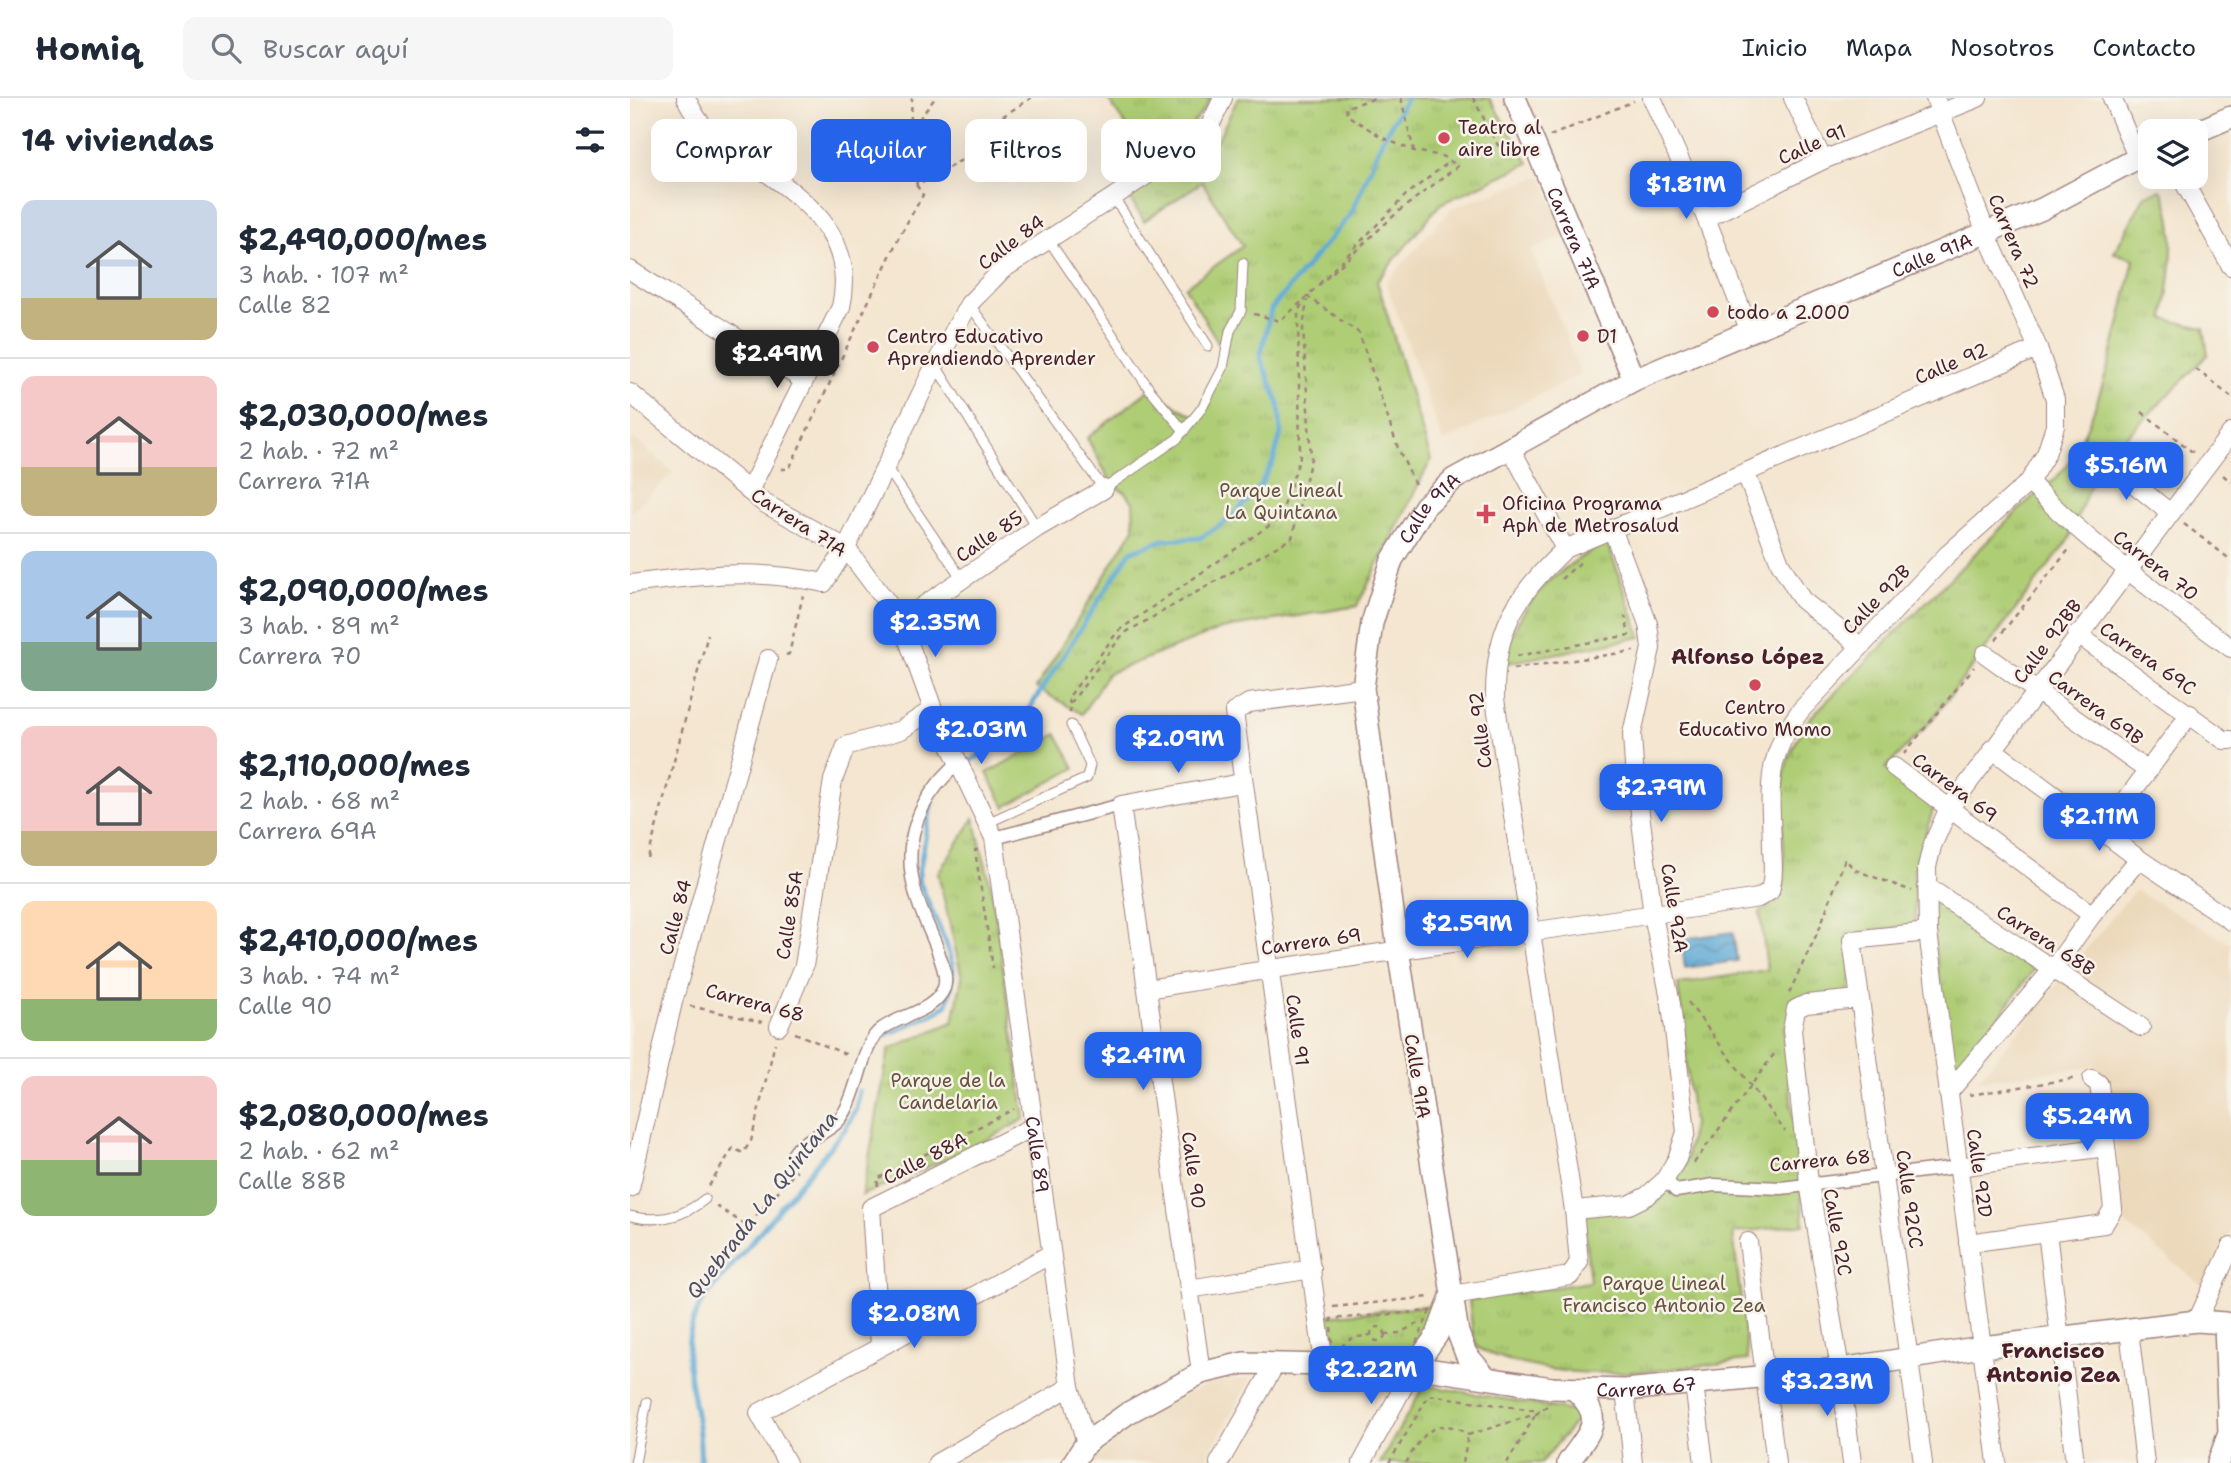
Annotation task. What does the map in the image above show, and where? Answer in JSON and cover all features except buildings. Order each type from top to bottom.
[{"type":"street","points":[[686,98],[700,122],[721,141],[816,210],[832,236],[844,269],[845,288],[841,307],[749,491]]},
{"type":"street","name":"Calle 84","points":[[846,548],[884,465],[969,304],[1002,270],[1182,152],[1208,130],[1223,98]]},
{"type":"street","name":"Carrera 71A","points":[[1515,98],[1634,380]]},
{"type":"street","points":[[1652,98],[1706,218],[1750,332]]},
{"type":"street","points":[[1793,98],[1823,160]]},
{"type":"street","name":"Calle 91","points":[[1706,218],[1939,105],[1978,98]]},
{"type":"street","points":[[2112,98],[2138,142]]},
{"type":"street","name":"Carrera 72","points":[[1939,105],[1986,233],[2038,348],[2055,399]]},
{"type":"street","points":[[2208,127],[2231,117]]},
{"type":"street","name":"Calle 91A","points":[[1486,1377],[1466,1354],[1458,1333],[1398,949],[1363,688],[1372,623],[1380,590],[1392,560],[1425,506],[1454,480],[1634,380],[2042,209],[2138,159]]},
{"type":"street","points":[[2188,189],[2231,265]]},
{"type":"street","points":[[630,270],[803,380]]},
{"type":"street","name":"Calle 92","points":[[1452,1295],[1570,1276],[1578,1262],[1574,1210],[1495,699],[1495,672],[1506,621],[1517,601],[1565,549],[1613,531],[2038,348]]},
{"type":"street","name":"Carrera 71A","points":[[630,394],[765,503],[846,548],[901,621],[933,709],[992,837]]},
{"type":"street","name":"Calle 92B","points":[[1770,891],[1773,881],[1771,780],[1774,755],[1783,733],[1801,710],[1947,555],[2034,488],[2056,426],[2055,399]]},
{"type":"street","name":"Calle 92BB","points":[[1928,888],[1927,867],[1932,846],[1948,810],[2077,634],[2231,433]]},
{"type":"street","points":[[1510,447],[1565,549]]},
{"type":"street","points":[[2107,462],[2170,513]]},
{"type":"street","points":[[1746,474],[1780,563],[1802,600],[1860,646]]},
{"type":"street","name":"Carrera 70","points":[[2034,488],[2127,571],[2231,648]]},
{"type":"street","name":"Calle 85","points":[[901,621],[1037,528],[1104,489]]},
{"type":"street","name":"Calle 92A","points":[[1574,1210],[1629,1205],[1647,1196],[1670,1170],[1686,1132],[1671,1004],[1653,915],[1632,734],[1649,668],[1651,648],[1648,624],[1613,531]]},
{"type":"street","points":[[630,584],[730,572],[764,573],[824,583],[846,548]]},
{"type":"street","name":"Carrera 69C","points":[[2077,634],[2230,741]]},
{"type":"street","name":"Carrera 69B","points":[[1985,654],[2148,771]]},
{"type":"street","name":"Calle 84","points":[[630,1186],[673,1002],[768,659]]},
{"type":"street","name":"Calle 91","points":[[1326,1358],[1267,968],[1241,783],[1234,712],[1240,705],[1363,688]]},
{"type":"street","name":"Calle 85A","points":[[779,1026],[804,966],[833,780],[846,746],[901,730],[933,709]]},
{"type":"street","points":[[2103,831],[2190,714]]},
{"type":"street","points":[[1992,749],[2139,859],[2231,921]]},
{"type":"street","points":[[793,1155],[798,1147],[838,1121],[849,1102],[878,1033],[929,1005],[944,987],[944,972],[915,890],[910,842],[925,799],[940,779],[958,763]]},
{"type":"street","name":"Carrera 69","points":[[1894,767],[1948,810],[2092,915]]},
{"type":"street","points":[[992,837],[1121,805],[1241,783]]},
{"type":"street","name":"Calle 90","points":[[1121,805],[1201,1373]]},
{"type":"street","name":"Calle 89","points":[[992,837],[1070,1387],[1086,1443]]},
{"type":"street","points":[[1949,1096],[2053,970],[2092,915],[2139,859]]},
{"type":"street","name":"Calle 92D","points":[[1928,888],[1928,932],[1997,1463]]},
{"type":"street","name":"Carrera 68B","points":[[1928,888],[2141,1027]]},
{"type":"street","name":"Carrera 69","points":[[1147,989],[1267,968],[1653,915],[1758,898],[1770,891]]},
{"type":"street","name":"Calle 92CC","points":[[1923,1463],[1852,940],[1928,932]]},
{"type":"street","points":[[1791,1004],[1859,999]]},
{"type":"street","name":"Calle 92C","points":[[1791,1004],[1809,1183],[1840,1369],[1852,1463]]},
{"type":"street","points":[[1968,1243],[2104,1224],[2111,1217],[2113,1209],[2099,1084],[2092,1079]]},
{"type":"street","name":"Calle 88A","points":[[877,1205],[1035,1126]]},
{"type":"street","name":"Carrera 68","points":[[1667,1181],[1676,1191],[1714,1185],[1781,1188],[2106,1147]]},
{"type":"street","points":[[877,1205],[880,1346]]},
{"type":"street","points":[[2047,1232],[2075,1463]]},
{"type":"street","points":[[1748,1242],[1776,1463]]},
{"type":"street","points":[[2197,1321],[2231,1247]]},
{"type":"street","points":[[787,1463],[759,1413],[1051,1255]]},
{"type":"street","points":[[1189,1289],[1312,1269]]},
{"type":"street","name":"Calle 91A","points":[[1362,1463],[1414,1367],[1437,1335],[1452,1295]]},
{"type":"street","name":"Carrera 67","points":[[1086,1443],[1128,1413],[1201,1373],[1244,1363],[1326,1358],[1414,1367],[1563,1388],[1625,1390],[1840,1369],[2197,1321],[2228,1323]]},
{"type":"street","points":[[2218,1463],[2230,1433],[2228,1323]]},
{"type":"street","points":[[2129,1330],[2145,1463]]},
{"type":"street","points":[[1219,1463],[1276,1363]]},
{"type":"street","points":[[1694,1384],[1704,1463]]},
{"type":"street","points":[[937,1463],[1070,1387]]},
{"type":"street","points":[[1563,1388],[1590,1404],[1593,1414],[1590,1430],[1568,1463]]},
{"type":"street","points":[[1625,1390],[1633,1463]]},
{"type":"street","points":[[1073,1463],[1086,1443]]},
{"type":"lane","points":[[1113,196],[1208,346]]},
{"type":"lane","points":[[1048,239],[1150,390],[1184,431]]},
{"type":"lane","points":[[969,304],[1104,489],[1184,431],[1202,408],[1223,368],[1230,331],[1241,311],[1243,263]]},
{"type":"lane","points":[[935,365],[1037,528]]},
{"type":"lane","points":[[884,465],[962,579]]},
{"type":"lane","points":[[992,837],[1091,773],[1090,765],[1071,725]]},
{"type":"lane","points":[[630,1216],[668,1219],[694,1209],[703,1197]]},
{"type":"lane","points":[[635,1463],[648,1402]]},
{"type":"path","points":[[911,119],[912,98]]},
{"type":"path","points":[[919,119],[935,98]]},
{"type":"path","points":[[917,186],[989,144],[980,131],[1031,98]]},
{"type":"path","points":[[1257,315],[1280,321],[1399,211],[1458,166],[1442,156],[1414,151],[1383,138],[1347,115],[1346,107],[1377,98]]},
{"type":"path","points":[[1401,98],[1414,151]]},
{"type":"path","points":[[1473,98],[1501,150],[1535,142],[1640,98]]},
{"type":"path","points":[[1071,725],[1068,698],[1118,631],[1280,518],[1300,457],[1298,311],[1307,296],[1406,195],[1449,162]]},
{"type":"path","points":[[760,470],[789,469],[900,235],[923,195],[916,182]]},
{"type":"path","points":[[1307,296],[1359,333],[1398,448],[1425,506]]},
{"type":"path","points":[[1070,704],[1123,634],[1292,538],[1311,458],[1303,328],[1307,296]]},
{"type":"path","points":[[2196,369],[2231,397]]},
{"type":"path","points":[[2142,412],[2231,482]]},
{"type":"path","points":[[2170,513],[2231,560]]},
{"type":"path","points":[[1557,583],[1583,561]]},
{"type":"path","points":[[789,654],[803,594]]},
{"type":"path","points":[[1508,658],[1629,635],[1624,611]]},
{"type":"path","points":[[648,858],[708,635]]},
{"type":"path","points":[[1495,672],[1651,648]]},
{"type":"path","points":[[992,837],[975,850],[994,972]]},
{"type":"path","points":[[1791,1004],[1845,859],[1855,870],[1909,892],[1928,888]]},
{"type":"path","name":"Carrera 68","points":[[673,1002],[779,1026],[864,1062]]},
{"type":"path","points":[[1688,1002],[1807,1159]]},
{"type":"path","points":[[779,1026],[751,1140],[743,1153],[733,1148],[703,1197],[747,1226],[804,1162],[793,1155]]},
{"type":"path","points":[[1667,1181],[1675,1180],[1691,1167],[1792,1030]]},
{"type":"path","points":[[1949,1096],[2082,1077],[2092,1079]]},
{"type":"path","points":[[877,1205],[877,1179],[1015,1108]]},
{"type":"path","points":[[1317,1309],[1452,1295]]},
{"type":"path","points":[[1430,1311],[1410,1357],[1326,1358],[1331,1319],[1430,1311]]},
{"type":"path","points":[[1326,1358],[1352,1338],[1370,1335],[1376,1327],[1385,1334],[1399,1333],[1427,1319]]},
{"type":"path","points":[[1370,1335],[1378,1342],[1385,1334]]},
{"type":"path","points":[[1468,1435],[1536,1414],[1552,1403],[1563,1388]]},
{"type":"path","points":[[1389,1463],[1429,1395],[1540,1411]]},
{"type":"path","points":[[1507,1463],[1536,1414]]},
{"type":"path","points":[[1406,1463],[1430,1430],[1441,1425],[1456,1426],[1468,1435]]},
{"type":"path","points":[[1463,1463],[1468,1435]]},
{"type":"shaded area","points":[[1541,176],[1566,235],[1531,250],[1581,374],[1443,442],[1386,282],[1452,208]]},
{"type":"shaded area","points":[[634,439],[673,472],[630,513],[630,444]]},
{"type":"shaded area","points":[[2135,890],[2231,944],[2231,1232],[2202,1285],[2121,1220],[2111,1086],[2105,1073],[2093,1067],[1978,1080]]},
{"type":"shaded area","points":[[1251,1378],[1204,1463],[1093,1463],[1141,1415],[1210,1383]]},
{"type":"green space","points":[[1107,98],[1211,98],[1197,119],[1121,119]]},
{"type":"green space","name":"Parque Lineal La Quintana","points":[[1238,98],[1489,98],[1529,163],[1440,204],[1377,281],[1431,460],[1357,606],[1221,629],[1107,674],[1082,714],[1036,688],[1134,528],[1133,502],[1124,491],[1113,486],[1087,438],[1149,390],[1199,419],[1224,352],[1185,287],[1243,246],[1202,182],[1221,182],[1221,133]]},
{"type":"green space","name":"Parque Lineal La Quintana","points":[[1143,182],[1202,182],[1144,221],[1126,192]]},
{"type":"green space","name":"Parque Lineal Francisco Antonio Zea","points":[[2161,190],[2171,219],[2172,235],[2171,271],[2164,319],[2204,328],[2208,355],[2098,465],[2069,539],[1931,721],[1886,768],[1935,804],[1914,870],[1915,925],[1847,934],[1851,982],[1846,994],[1806,997],[1784,1029],[1804,1224],[1733,1233],[1748,1360],[1646,1371],[1576,1372],[1509,1360],[1478,1348],[1473,1336],[1469,1300],[1590,1282],[1583,1214],[1657,1202],[1685,1166],[1693,1124],[1678,984],[1767,970],[1760,912],[1776,902],[1784,887],[1783,787],[1793,747],[1810,718],[2028,501],[2054,480],[2072,458],[2085,433],[2106,374],[2134,259],[2114,253],[2145,195]]},
{"type":"green space","points":[[1607,542],[1641,637],[1502,664],[1518,623],[1540,591],[1570,565]]},
{"type":"green space","points":[[1057,734],[1075,768],[1005,807],[987,773]]},
{"type":"green space","name":"Parque de la Candelaria","points":[[974,818],[992,891],[1025,1119],[968,1150],[862,1195],[889,1049],[953,1022],[962,978],[938,873]]},
{"type":"green space","points":[[1941,900],[2034,969],[1952,1082],[1931,916],[1934,905]]},
{"type":"green space","points":[[1436,1305],[1432,1327],[1411,1362],[1329,1357],[1326,1316]]},
{"type":"green space","points":[[1424,1385],[1583,1413],[1541,1463],[1380,1463]]},
{"type":"water","points":[[1733,932],[1737,961],[1685,968],[1681,939]]},
{"type":"waterway","name":"Quebrada La Quintana","points":[[963,766],[1000,742],[1022,720],[1130,552],[1163,540],[1200,538],[1230,519],[1258,489],[1273,462],[1281,434],[1279,404],[1260,357],[1271,309],[1351,214],[1383,138],[1407,98]]},
{"type":"waterway","name":"Quebrada La Quintana","points":[[880,1038],[937,1012],[947,1004],[951,988],[953,969],[946,943],[918,879],[931,804]]},
{"type":"waterway","name":"Quebrada La Quintana","points":[[700,1463],[700,1442],[688,1363],[692,1324],[701,1303],[845,1129],[856,1109],[859,1091]]},
{"type":"place","name":"Teatro al aire libre","points":[[1444,138]]},
{"type":"place","name":"todo a 2.000","points":[[1713,312]]},
{"type":"place","name":"D1","points":[[1583,336]]},
{"type":"place","name":"Centro Educativo Aprendiendo Aprender","points":[[873,347]]},
{"type":"place","name":"Oficina Programa Aph de Metrosalud","points":[[1486,514]]},
{"type":"place","name":"Centro Educativo Momo","points":[[1755,685]]},
{"type":"district","name":"Alfonso López","points":[[1748,657]]},
{"type":"district","name":"Francisco Antonio Zea","points":[[2053,1363]]}]
